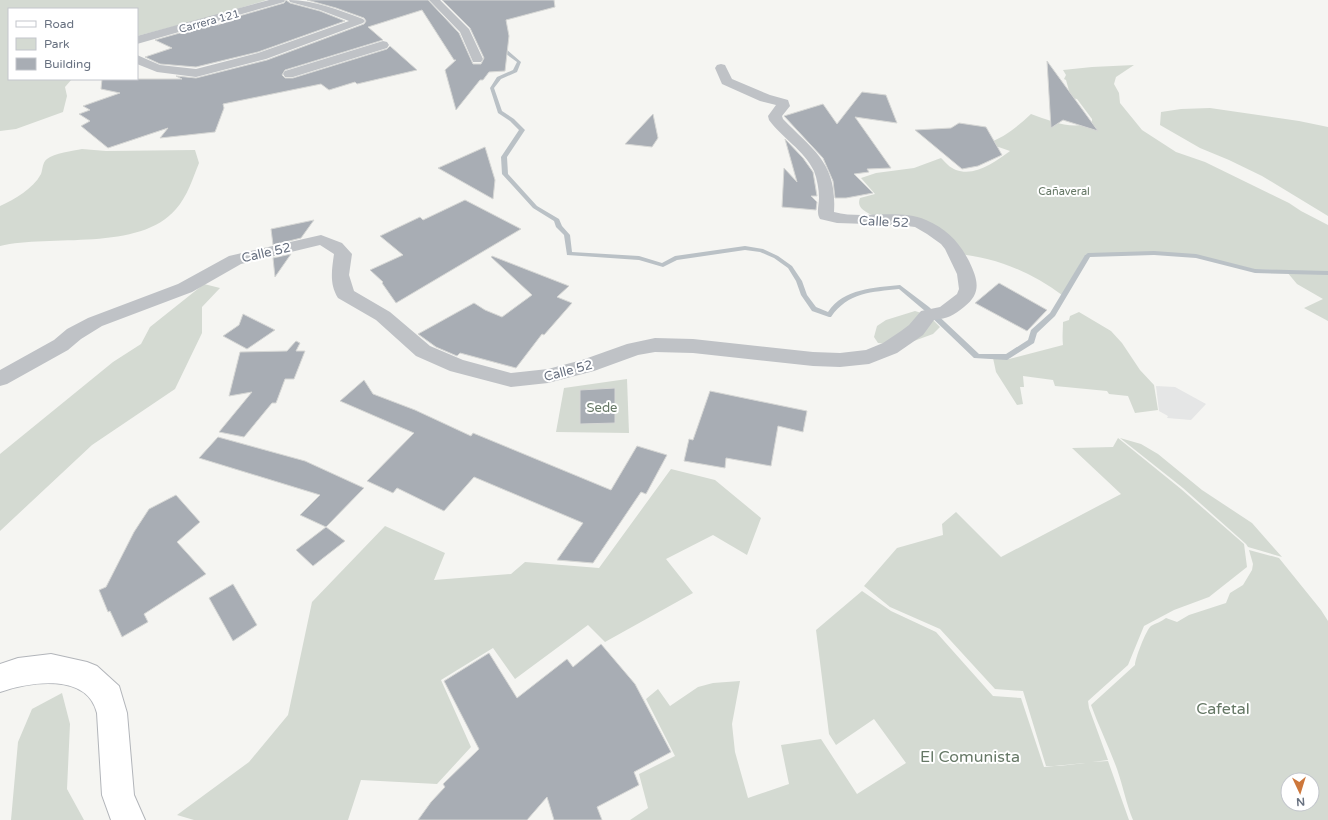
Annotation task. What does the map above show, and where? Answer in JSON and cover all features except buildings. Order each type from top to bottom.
[{"type":"street","name":"Carrera 121","points":[[138,40],[280,0]]},
{"type":"street","points":[[138,59],[157,68],[196,73],[262,56],[359,21],[324,8],[294,0]]},
{"type":"street","points":[[434,0],[465,31],[477,59]]},
{"type":"street","points":[[324,8],[336,4]]},
{"type":"street","points":[[262,56],[292,76],[384,45]]},
{"type":"street","name":"Calle 52","points":[[0,378],[61,345],[74,334],[95,322],[185,288],[235,260],[321,240],[332,243],[340,248],[343,254],[340,274],[345,294],[383,316],[423,351],[457,366],[511,380],[548,376],[587,366],[634,349],[656,346],[693,346],[813,360],[840,360],[870,357],[890,348],[908,336],[916,330],[928,315],[946,312],[965,297],[968,289],[966,274],[953,248],[947,240],[919,223],[899,220],[837,218],[826,215],[828,204],[824,174],[808,151],[776,120],[775,116],[783,106],[783,103],[765,98],[727,81],[721,68]]},
{"type":"street","points":[[0,678],[18,672],[51,668],[87,676],[108,698],[112,712],[118,795],[128,820]]},
{"type":"shaded area","points":[[1156,386],[1175,387],[1206,404],[1191,420],[1167,418],[1168,416],[1159,411]]},
{"type":"green space","points":[[0,0],[267,0],[214,16],[138,36],[138,8],[8,8],[8,80],[71,80],[65,87],[67,96],[63,112],[16,129],[0,131]]},
{"type":"green space","name":"Cañaveral","points":[[1134,65],[1116,77],[1114,84],[1119,93],[1120,103],[1142,130],[1176,152],[1205,162],[1289,203],[1328,225],[1328,272],[1253,269],[1195,255],[1153,252],[1086,254],[1062,295],[1038,279],[1012,267],[985,258],[957,254],[943,237],[934,229],[927,226],[889,220],[876,216],[866,212],[860,206],[860,198],[875,194],[861,178],[876,173],[914,168],[941,158],[952,168],[963,172],[977,170],[991,164],[1010,151],[987,143],[1005,135],[1031,114],[1054,122],[1077,126],[1092,122],[1092,119],[1077,99],[1071,98],[1066,80],[1064,79],[1066,75],[1063,70]]},
{"type":"green space","points":[[1210,108],[1299,121],[1328,127],[1328,216],[1262,176],[1200,148],[1160,125],[1161,112],[1181,109]]},
{"type":"green space","points":[[82,149],[106,151],[195,150],[199,163],[187,193],[176,209],[160,222],[140,231],[118,236],[93,239],[44,241],[0,246],[0,206],[17,197],[38,179],[41,174],[43,164],[47,159],[59,154]]},
{"type":"green space","points":[[1287,272],[1328,273],[1328,321],[1304,308],[1323,299],[1297,284]]},
{"type":"green space","points":[[204,284],[220,288],[202,307],[202,333],[175,389],[92,445],[0,531],[0,454],[113,362],[141,344],[150,327]]},
{"type":"green space","points":[[915,311],[928,315],[940,327],[933,334],[903,345],[878,343],[874,337],[877,326],[886,320]]},
{"type":"green space","points":[[1079,312],[1111,331],[1122,343],[1140,370],[1154,385],[1158,410],[1135,413],[1128,396],[1109,394],[1107,391],[1055,386],[1053,380],[1023,376],[1024,387],[1020,387],[1023,404],[1017,405],[996,372],[993,358],[1009,359],[1063,345],[1063,322],[1069,320],[1070,316]]},
{"type":"green space","name":"Sede","points":[[627,379],[629,433],[556,432],[564,388]]},
{"type":"green space","name":"El Comunista","points":[[1118,438],[1181,489],[1244,544],[1247,567],[1209,597],[1174,610],[1144,626],[1128,665],[1088,701],[1089,708],[1108,760],[1092,762],[1108,761],[1129,820],[630,820],[648,808],[639,774],[675,756],[646,699],[658,689],[670,706],[698,687],[713,683],[740,681],[732,724],[735,752],[748,798],[789,784],[781,745],[821,739],[857,794],[906,763],[874,719],[836,745],[829,734],[816,630],[862,591],[891,611],[936,632],[993,696],[1021,698],[1044,767],[1054,766],[1046,766],[1023,691],[995,689],[940,629],[890,607],[864,586],[897,548],[943,535],[942,524],[956,512],[1001,557],[1121,494],[1072,448],[1113,447]]},
{"type":"green space","points":[[1120,438],[1141,444],[1158,454],[1202,490],[1252,523],[1282,557],[1248,547],[1183,488]]},
{"type":"green space","points":[[671,469],[715,480],[761,518],[747,555],[713,535],[666,559],[693,593],[605,642],[588,625],[515,679],[493,648],[441,680],[471,747],[437,784],[361,780],[348,820],[194,820],[177,815],[249,762],[288,715],[312,602],[385,526],[445,553],[434,580],[511,574],[525,562],[599,568]]},
{"type":"green space","name":"Cafetal","points":[[1249,550],[1279,558],[1321,610],[1328,621],[1328,820],[1133,820],[1117,769],[1091,705],[1135,665],[1141,645],[1151,626],[1166,618],[1177,622],[1189,615],[1226,603],[1230,593],[1243,585],[1252,570],[1253,564]]},
{"type":"green space","points":[[62,693],[70,724],[67,789],[84,820],[11,820],[18,742],[32,709]]},
{"type":"waterway","points":[[501,45],[504,50],[519,62],[515,71],[499,78],[492,88],[500,112],[512,120],[522,130],[504,157],[505,174],[535,207],[557,220],[559,227],[567,235],[569,254],[639,258],[663,265],[675,258],[745,248],[761,250],[776,257],[790,267],[799,281],[804,295],[814,309],[829,315],[842,300],[851,296],[870,291],[900,287],[927,309],[977,356],[1007,357],[1031,341],[1034,332],[1053,314],[1088,255],[1154,253],[1196,256],[1255,271],[1328,273]]}]
